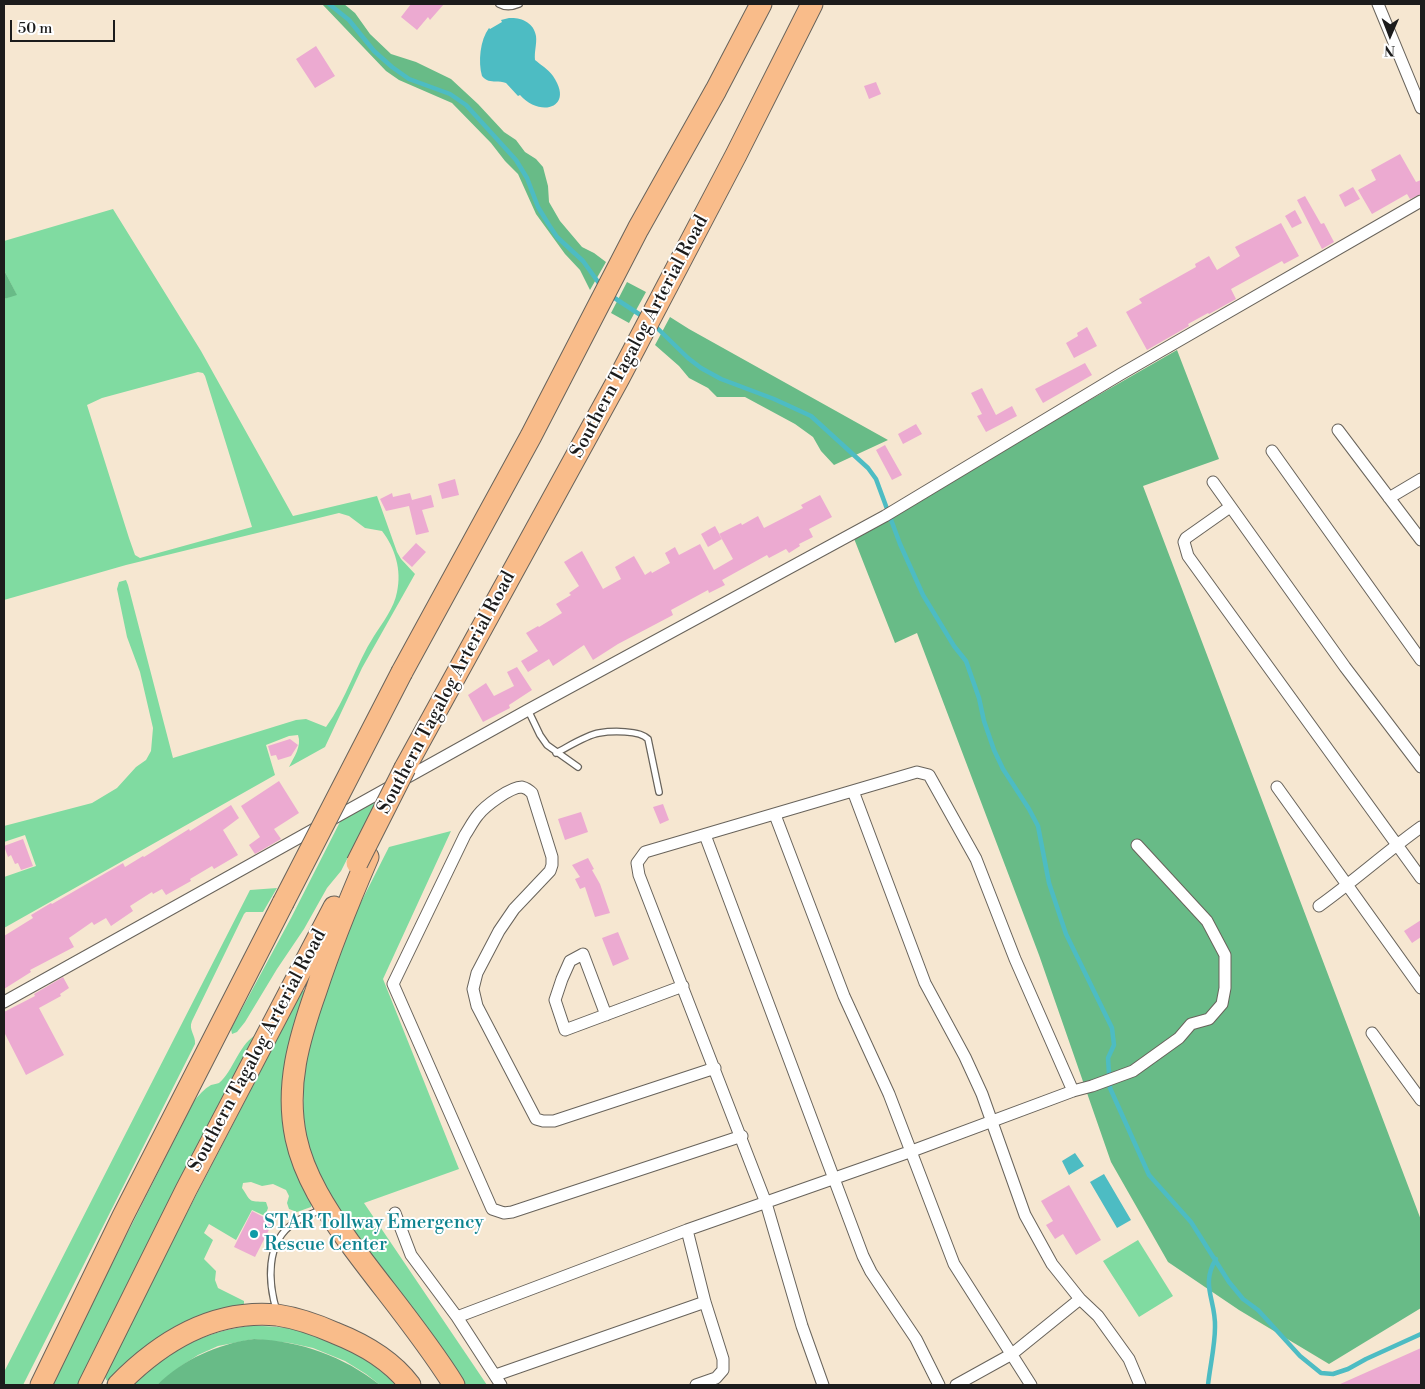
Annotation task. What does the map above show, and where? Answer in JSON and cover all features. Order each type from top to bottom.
[{"type":"highway","points":[[40,1385],[127,1208],[402,672],[531,436],[638,229],[716,90],[761,4]]},
{"type":"highway","name":"Southern Tagalog Arterial Road","points":[[89,1385],[186,1190],[363,860],[405,768],[619,378],[736,155],[812,4]]},
{"type":"highway","points":[[363,860],[301,1035],[293,1071],[291,1096],[296,1138],[309,1176],[326,1208],[426,1343],[454,1385]]},
{"type":"highway","points":[[118,1385],[161,1347],[196,1328],[245,1315],[278,1316],[311,1324],[361,1345],[393,1367],[410,1385]]},
{"type":"street","points":[[1378,4],[1421,108]]},
{"type":"street","points":[[4,1002],[528,710],[885,516],[1121,374],[1421,201]]},
{"type":"street","points":[[1338,430],[1421,540]]},
{"type":"street","points":[[1272,451],[1421,660]]},
{"type":"street","points":[[1389,498],[1421,480]]},
{"type":"street","points":[[1213,482],[1345,667],[1421,767]]},
{"type":"street","points":[[1230,507],[1186,538],[1184,542],[1188,556],[1421,878]]},
{"type":"street","points":[[823,1385],[802,1326],[766,1203],[742,1136],[639,876],[637,863],[644,852],[917,772],[929,775],[976,859],[1015,959],[1073,1090]]},
{"type":"street","points":[[714,1068],[554,1121],[536,1119],[477,1006],[473,989],[476,973],[499,931],[514,909],[550,871],[552,857],[532,792],[521,787],[514,788],[488,805],[477,816],[465,836],[393,984],[492,1209],[504,1213],[512,1212],[742,1136]]},
{"type":"street","points":[[1277,787],[1421,988]]},
{"type":"street","points":[[853,791],[925,983],[972,1072],[992,1121],[1025,1215],[1052,1264],[1080,1299],[1098,1316],[1129,1359],[1140,1385]]},
{"type":"street","points":[[775,815],[844,996],[889,1094],[912,1150],[954,1264],[1031,1385]]},
{"type":"street","points":[[1319,906],[1421,827]]},
{"type":"street","points":[[705,835],[863,1256],[871,1272],[916,1339],[939,1385]]},
{"type":"street","points":[[457,1317],[687,1230],[766,1203],[1073,1090],[1092,1086],[1133,1071],[1179,1038],[1191,1024],[1209,1019],[1222,1004],[1225,988],[1225,955],[1207,920],[1137,845]]},
{"type":"street","points":[[606,1015],[583,954],[570,961],[555,1000],[565,1030],[606,1015],[683,986]]},
{"type":"street","points":[[1372,1033],[1421,1100]]},
{"type":"street","points":[[395,1213],[411,1256],[457,1317],[498,1380],[705,1302]]},
{"type":"street","points":[[687,1230],[705,1302],[723,1359],[723,1370],[716,1378],[696,1385]]},
{"type":"street","points":[[956,1385],[1012,1354],[1080,1299]]},
{"type":"lane","points":[[499,4],[509,7],[519,4]]},
{"type":"lane","points":[[528,710],[547,745],[578,767]]},
{"type":"lane","points":[[556,753],[598,733],[636,732],[644,734],[648,739],[659,792]]},
{"type":"lane","points":[[278,1316],[272,1296],[270,1280],[270,1267],[274,1251],[282,1235],[292,1224],[326,1208]]},
{"type":"green space","points":[[322,4],[344,4],[355,13],[370,34],[391,54],[416,62],[451,79],[504,132],[516,140],[525,152],[536,159],[543,167],[548,186],[549,202],[560,221],[582,247],[606,262],[590,290],[580,270],[565,254],[536,214],[518,174],[491,143],[452,103],[399,80],[386,71]]},
{"type":"green space","points":[[113,209],[201,351],[293,516],[377,496],[397,552],[415,574],[362,668],[325,747],[289,767],[298,747],[298,735],[289,736],[266,745],[275,775],[4,928],[4,877],[36,866],[25,835],[4,842],[4,826],[92,803],[117,788],[136,767],[146,760],[151,751],[153,728],[140,672],[127,637],[117,589],[119,582],[126,580],[128,585],[173,758],[296,720],[306,719],[326,727],[368,647],[391,609],[396,598],[399,576],[394,552],[382,531],[365,528],[349,516],[339,513],[126,565],[4,600],[4,299],[16,294],[4,270],[4,241]],"holes":[[[198,372],[203,373],[252,527],[140,558],[135,555],[129,538],[87,405],[102,398]]]},
{"type":"green space","points":[[4,270],[17,295],[4,299]]},
{"type":"green space","points":[[627,282],[646,292],[629,323],[611,313]]},
{"type":"green space","points":[[670,317],[888,440],[834,465],[821,451],[813,437],[795,424],[745,397],[717,397],[708,388],[689,378],[679,366],[655,345]]},
{"type":"green space","points":[[1177,350],[1219,459],[1143,486],[1421,1220],[1421,1308],[1329,1364],[1239,1310],[1168,1262],[1111,1162],[1039,955],[917,633],[895,643],[853,536]]},
{"type":"green space","points":[[377,800],[341,871],[327,888],[304,929],[245,1022],[237,1032],[232,1034],[231,1029],[343,816]]},
{"type":"green space","points":[[451,831],[383,979],[459,1169],[364,1203],[487,1385],[463,1385],[373,1263],[322,1181],[308,1145],[303,1121],[304,1070],[323,993],[355,914],[389,847]]},
{"type":"green space","points":[[277,888],[263,912],[246,912],[244,914],[192,1021],[191,1027],[195,1044],[23,1385],[4,1385],[4,1372],[250,890]]},
{"type":"green space","points":[[306,990],[292,1046],[311,1207],[297,1212],[289,1209],[287,1203],[289,1196],[286,1190],[273,1184],[262,1186],[251,1182],[243,1183],[242,1188],[251,1200],[266,1202],[268,1208],[265,1216],[252,1210],[236,1240],[209,1224],[204,1233],[213,1240],[204,1259],[216,1271],[215,1280],[218,1288],[244,1301],[244,1305],[201,1316],[176,1326],[146,1347],[110,1381],[106,1380],[104,1373],[302,991]]},
{"type":"green space","points":[[258,1034],[79,1385],[51,1385],[194,1101],[206,1088],[219,1083],[224,1078],[246,1043]]},
{"type":"green space","points":[[1138,1240],[1173,1296],[1139,1317],[1103,1261]]},
{"type":"green space","points":[[248,1326],[294,1329],[335,1342],[384,1373],[395,1385],[380,1385],[345,1361],[313,1348],[254,1339],[218,1346],[198,1355],[157,1385],[134,1385],[159,1362],[186,1345],[215,1333]]},
{"type":"green space","points":[[254,1339],[288,1343],[321,1352],[351,1366],[380,1385],[157,1385],[178,1368],[202,1354],[240,1341]]},
{"type":"water","points":[[518,18],[526,21],[535,31],[535,60],[547,69],[559,87],[560,96],[558,102],[552,106],[545,108],[537,106],[528,102],[520,95],[518,96],[506,83],[490,81],[482,76],[480,64],[481,51],[486,33],[489,28],[502,22],[501,20]]},
{"type":"water","points":[[1075,1153],[1084,1166],[1069,1175],[1062,1161]]},
{"type":"water","points":[[1104,1174],[1131,1220],[1117,1228],[1090,1182]]},
{"type":"building","points":[[411,4],[444,4],[430,20],[428,17],[417,30],[401,17]]},
{"type":"building","points":[[316,46],[335,76],[315,88],[296,59]]},
{"type":"building","points":[[876,82],[881,94],[869,99],[864,86]]},
{"type":"building","points":[[1400,154],[1416,182],[1421,180],[1421,194],[1410,199],[1407,194],[1372,214],[1358,190],[1376,180],[1371,170]]},
{"type":"building","points":[[1353,187],[1360,199],[1345,207],[1339,195]]},
{"type":"building","points":[[1305,196],[1321,224],[1324,223],[1334,242],[1322,249],[1297,200]]},
{"type":"building","points":[[1295,210],[1302,223],[1292,228],[1285,216]]},
{"type":"building","points":[[1281,223],[1299,256],[1284,264],[1282,261],[1231,289],[1236,299],[1188,324],[1189,326],[1147,350],[1126,312],[1142,303],[1139,299],[1196,267],[1195,264],[1209,256],[1217,270],[1240,256],[1235,247]]},
{"type":"building","points":[[1087,327],[1097,346],[1074,358],[1066,343],[1078,336],[1077,333]]},
{"type":"building","points":[[1085,363],[1092,375],[1043,403],[1035,389]]},
{"type":"building","points":[[982,388],[996,415],[1012,406],[1017,416],[986,432],[977,416],[982,414],[971,393]]},
{"type":"building","points":[[916,424],[922,434],[903,444],[898,434]]},
{"type":"building","points":[[885,445],[902,475],[892,480],[876,450]]},
{"type":"building","points":[[455,479],[459,495],[442,499],[438,484]]},
{"type":"building","points":[[392,493],[393,497],[410,493],[412,500],[431,495],[434,507],[422,510],[429,532],[416,535],[409,506],[386,511],[380,499]]},
{"type":"building","points":[[820,495],[832,517],[809,529],[813,537],[799,544],[800,546],[789,553],[786,549],[769,558],[767,555],[722,580],[725,585],[709,593],[708,590],[671,610],[673,615],[618,644],[593,660],[584,645],[553,666],[549,659],[528,672],[521,661],[538,651],[526,633],[562,613],[556,604],[571,595],[569,593],[579,586],[564,562],[582,551],[603,589],[621,579],[615,567],[634,556],[645,575],[651,571],[652,573],[670,563],[665,553],[675,547],[679,555],[700,544],[714,570],[733,559],[719,534],[758,516],[764,528],[803,508],[801,505]]},
{"type":"building","points":[[715,526],[722,539],[708,547],[701,534]]},
{"type":"building","points":[[416,543],[426,552],[412,567],[402,558]]},
{"type":"building","points":[[517,667],[532,690],[509,705],[510,708],[483,722],[468,695],[486,683],[494,696],[514,686],[507,672]]},
{"type":"building","points":[[290,739],[298,745],[291,756],[278,760],[276,755],[271,756],[268,746]]},
{"type":"building","points":[[279,781],[299,813],[274,829],[281,839],[255,854],[249,845],[260,837],[241,806]]},
{"type":"building","points":[[663,804],[669,820],[660,824],[653,807]]},
{"type":"building","points":[[231,805],[239,818],[223,830],[238,855],[214,869],[212,866],[166,895],[162,889],[153,894],[152,892],[130,906],[133,911],[111,926],[106,918],[94,925],[92,922],[69,938],[74,947],[30,970],[31,972],[4,989],[4,936],[33,918],[31,915],[51,903],[123,863],[125,867],[144,857]]},
{"type":"building","points":[[581,812],[588,832],[565,840],[558,819]]},
{"type":"building","points":[[23,839],[33,866],[21,870],[18,863],[15,864],[11,855],[8,857],[4,846]]},
{"type":"building","points":[[588,858],[610,913],[595,917],[585,887],[580,889],[575,879],[580,877],[572,865]]},
{"type":"building","points":[[1421,920],[1421,937],[1412,943],[1404,931]]},
{"type":"building","points":[[618,932],[629,959],[613,966],[602,938]]},
{"type":"building","points":[[63,977],[69,988],[60,994],[61,996],[39,1008],[64,1055],[26,1075],[4,1032],[4,1012],[35,996],[34,994]]},
{"type":"building","points":[[1069,1185],[1101,1240],[1076,1255],[1063,1234],[1055,1239],[1046,1225],[1053,1221],[1041,1201]]},
{"type":"building","name":"STAR Tollway Emergency Rescue Center","points":[[252,1211],[273,1222],[255,1257],[234,1247]]},
{"type":"building","points":[[1421,1348],[1421,1385],[1338,1385]]},
{"type":"waterway","points":[[329,4],[349,20],[374,51],[392,67],[409,79],[450,94],[466,105],[516,160],[527,178],[538,207],[557,237],[583,261],[601,286]]},
{"type":"waterway","points":[[610,295],[645,318]]},
{"type":"waterway","points":[[653,324],[701,368],[721,379],[774,399],[811,416],[868,468],[876,479],[900,544],[923,595],[954,646],[966,661],[994,750],[1003,769],[1038,826],[1049,883],[1066,934],[1112,1028],[1114,1045],[1108,1058],[1110,1088],[1149,1175],[1191,1222],[1229,1282],[1243,1299],[1258,1310],[1300,1356],[1321,1373],[1333,1374],[1348,1369],[1421,1334]]},
{"type":"waterway","points":[[1208,1385],[1215,1327],[1209,1277],[1216,1259]]},
{"type":"place","name":"STAR Tollway Emergency Rescue Center","points":[[254,1234]]}]
